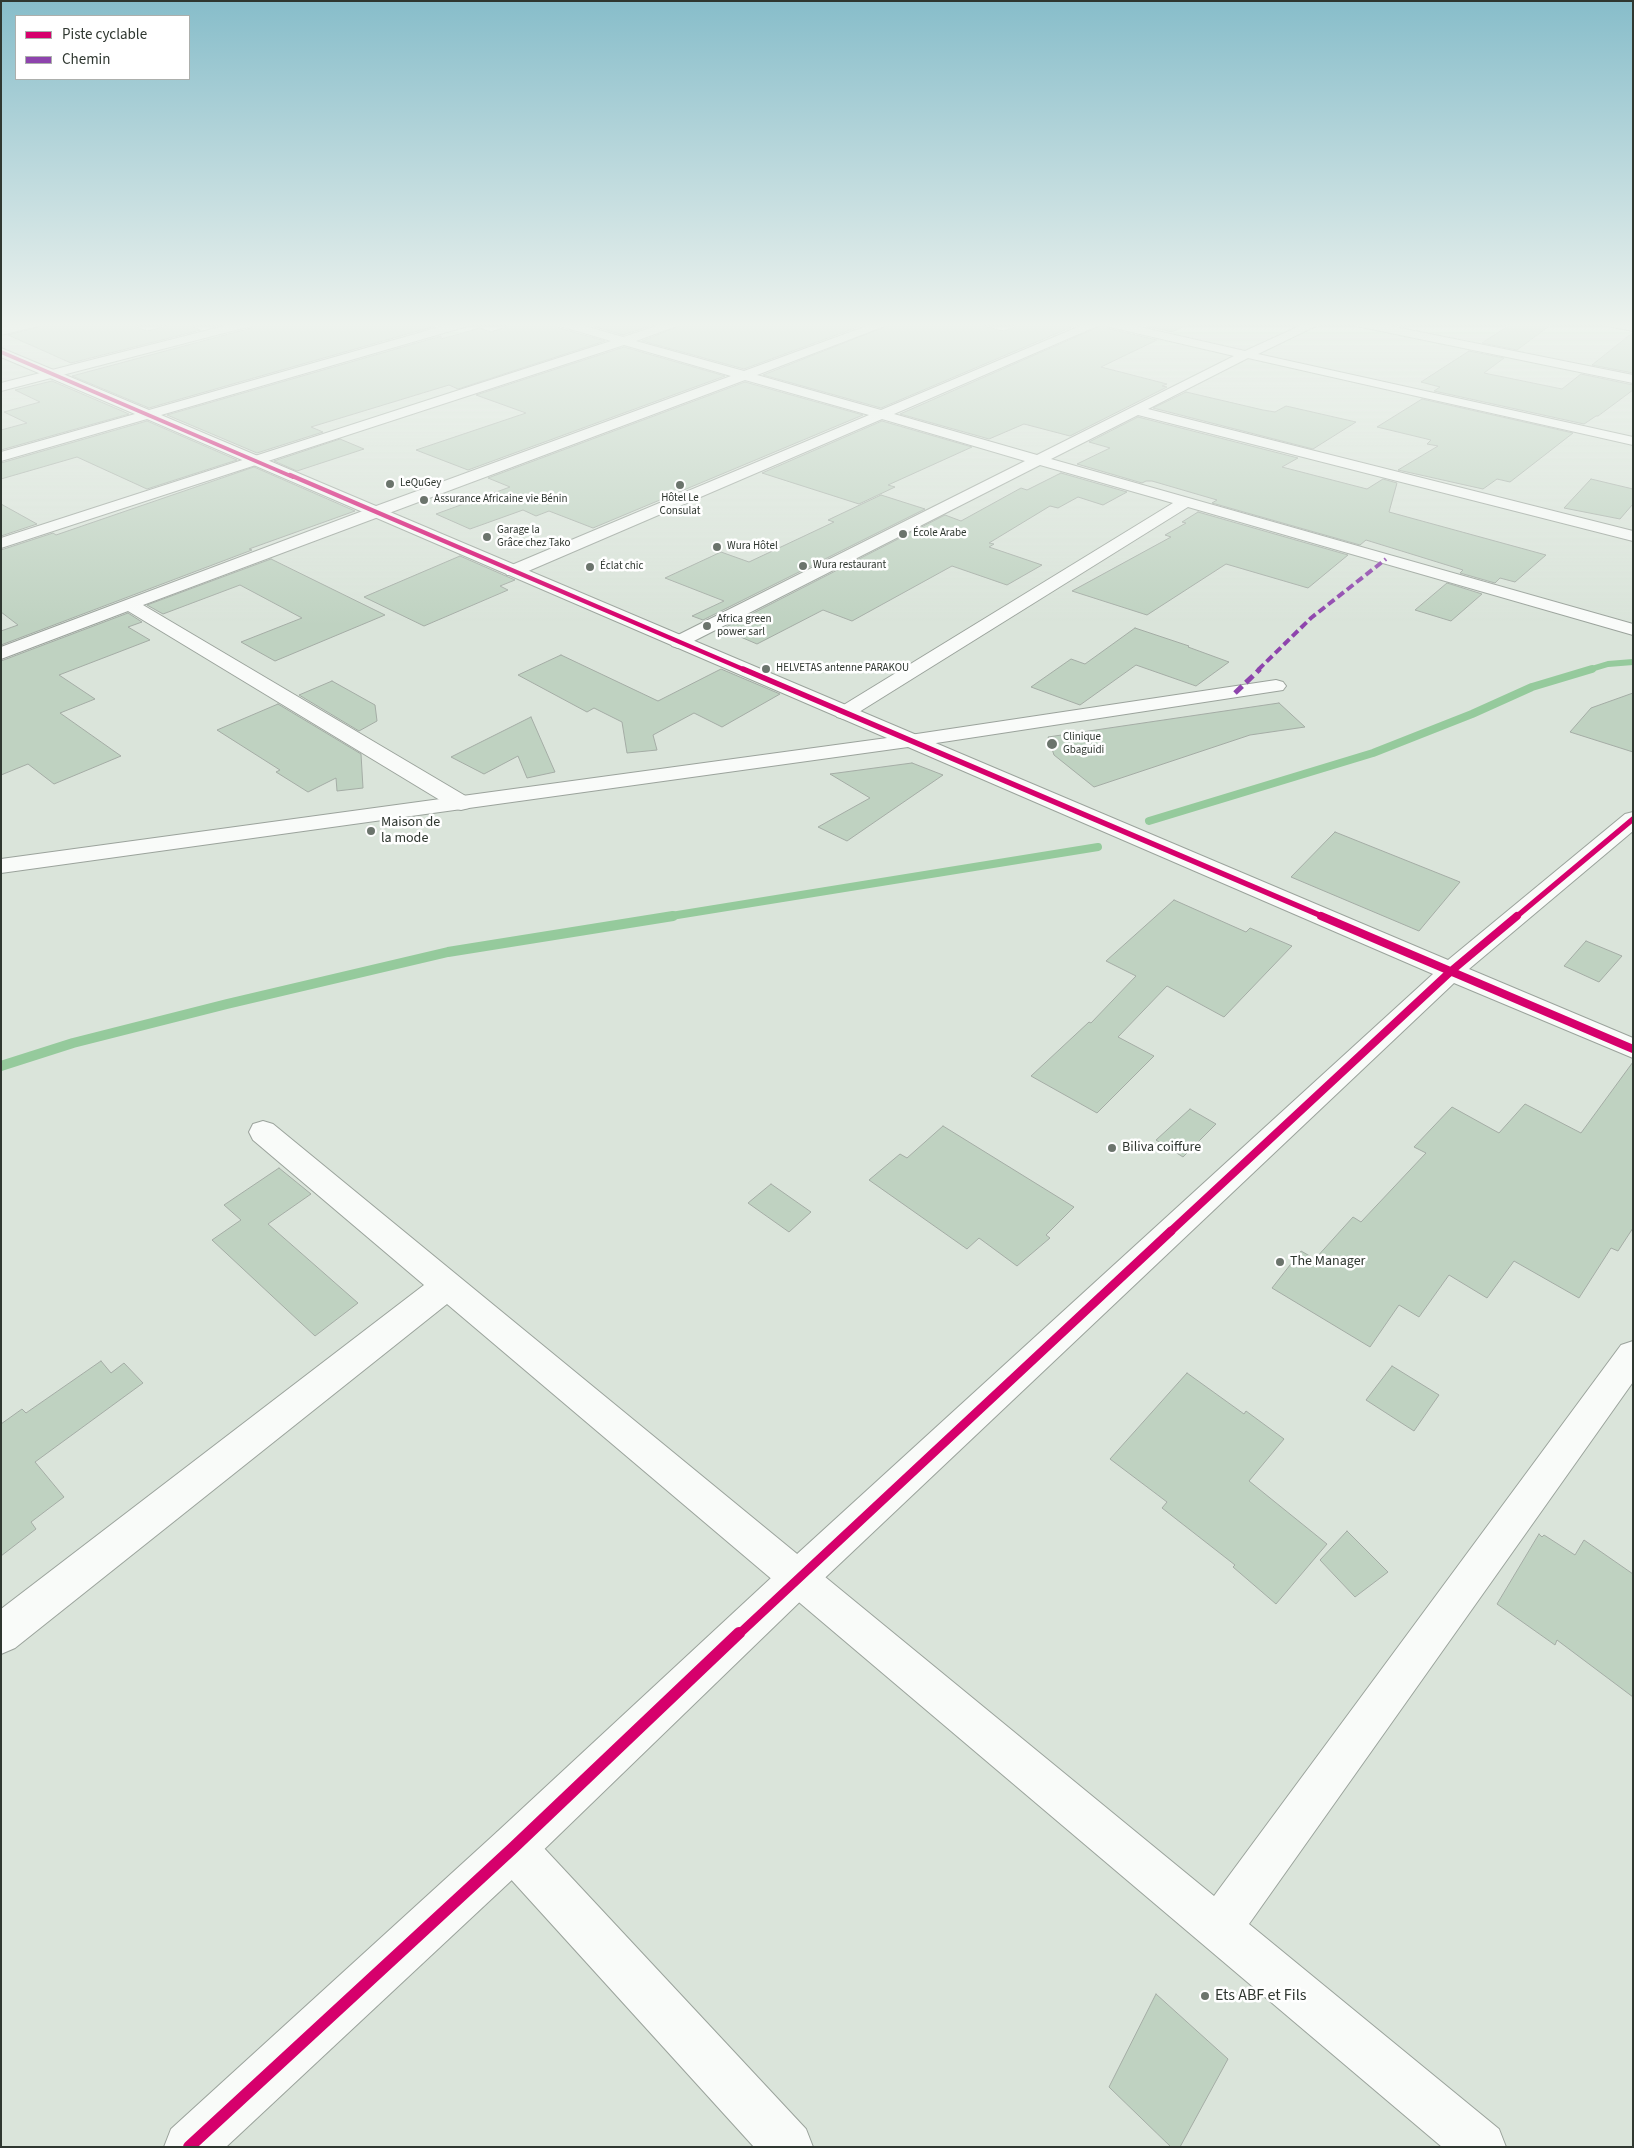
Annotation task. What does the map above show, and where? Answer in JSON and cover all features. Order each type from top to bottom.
[{"type":"street","points":[[1,457],[116,424]]},
{"type":"street","points":[[169,424],[1633,1049]]},
{"type":"street","points":[[1,543],[368,424]]},
{"type":"street","points":[[1,652],[613,424]]},
{"type":"street","points":[[512,571],[863,424]]},
{"type":"street","points":[[912,424],[1633,630]]},
{"type":"street","points":[[678,642],[1108,424]]},
{"type":"street","points":[[1192,424],[1633,536]]},
{"type":"street","points":[[1557,424],[1633,441]]},
{"type":"street","points":[[844,713],[1186,502]]},
{"type":"street","points":[[129,604],[462,803]]},
{"type":"street","points":[[1,866],[910,741],[1276,686]]},
{"type":"street","points":[[189,2147],[513,1848],[798,1578],[1450,972],[1633,819]]},
{"type":"street","points":[[263,1132],[1481,2147]]},
{"type":"street","points":[[1,1634],[447,1285]]},
{"type":"street","points":[[1219,1928],[1633,1355]]},
{"type":"street","points":[[513,1848],[788,2147]]},
{"type":"building","points":[[22,424],[93,424],[1,450],[1,430]]},
{"type":"building","points":[[136,424],[154,424],[237,460],[147,489],[77,457],[1,479],[1,463]]},
{"type":"building","points":[[189,424],[320,424],[311,427],[323,432],[257,453]]},
{"type":"building","points":[[493,424],[593,424],[468,470],[416,450]]},
{"type":"building","points":[[632,424],[841,424],[593,528],[549,511],[536,516],[523,510],[470,529],[436,514],[510,487],[488,478]]},
{"type":"building","points":[[875,424],[893,424],[972,447],[888,485],[895,487],[859,504],[762,473]]},
{"type":"building","points":[[936,424],[1023,424],[989,439]]},
{"type":"building","points":[[1025,424],[1093,424],[1070,436]]},
{"type":"building","points":[[1124,424],[1166,424],[1298,458],[1282,467],[1367,489],[1383,479],[1397,483],[1389,512],[1546,555],[1515,582],[1500,578],[1495,583],[1460,573],[1463,570],[1366,540],[1360,545],[1212,503],[1217,500],[1152,481],[1142,483],[1077,464],[1110,448],[1089,442]]},
{"type":"building","points":[[1216,424],[1352,424],[1313,449]]},
{"type":"building","points":[[1381,424],[1534,424],[1573,433],[1510,482],[1497,479],[1483,489],[1398,470],[1438,446],[1427,444],[1431,440],[1377,427]]},
{"type":"building","points":[[340,439],[364,449],[297,471],[274,461]]},
{"type":"building","points":[[254,467],[355,511],[249,549],[252,550],[1,645],[1,631],[18,625],[1,612],[1,550],[53,533],[56,535]]},
{"type":"building","points":[[1061,473],[1127,492],[1103,505],[1078,497],[1058,508],[1050,506],[989,543],[994,544],[989,547],[1042,565],[1007,585],[952,566],[852,621],[823,610],[757,644],[722,629],[945,515],[961,521],[1021,488],[1027,490]]},
{"type":"building","points":[[1591,479],[1633,489],[1633,504],[1620,519],[1564,508]]},
{"type":"building","points":[[881,495],[925,509],[703,620],[692,616],[724,601],[665,578],[721,552],[749,562],[834,522],[828,520]]},
{"type":"building","points":[[1,504],[37,524],[1,536]]},
{"type":"building","points":[[1198,512],[1348,555],[1308,588],[1226,564],[1147,615],[1072,591],[1171,537],[1165,535],[1186,523],[1182,522]]},
{"type":"building","points":[[460,556],[515,580],[500,586],[508,590],[424,626],[364,597]]},
{"type":"building","points":[[271,559],[385,615],[275,661],[241,642],[302,618],[240,585],[163,614],[147,605]]},
{"type":"building","points":[[1447,583],[1482,594],[1451,621],[1415,610]]},
{"type":"building","points":[[128,613],[142,622],[128,627],[150,640],[59,675],[95,699],[60,713],[121,756],[54,784],[28,764],[1,775],[1,661]]},
{"type":"building","points":[[1135,628],[1229,662],[1196,686],[1136,665],[1080,705],[1031,687],[1071,659],[1085,664]]},
{"type":"building","points":[[561,655],[658,701],[721,669],[780,694],[722,727],[694,713],[653,735],[657,750],[627,753],[622,722],[594,708],[587,712],[518,675]]},
{"type":"building","points":[[332,681],[375,705],[377,721],[359,731],[299,695]]},
{"type":"building","points":[[1633,693],[1633,752],[1570,732],[1591,708]]},
{"type":"building","points":[[1279,703],[1305,727],[1250,735],[1094,787],[1054,755],[1048,737]]},
{"type":"building","points":[[278,704],[361,754],[363,788],[337,791],[336,778],[308,792],[276,772],[280,770],[217,730]]},
{"type":"building","points":[[531,717],[555,772],[527,778],[518,756],[484,774],[451,757]]},
{"type":"building","points":[[912,763],[943,775],[847,841],[818,827],[870,798],[830,774]]},
{"type":"building","points":[[1335,832],[1460,882],[1419,931],[1291,877]]},
{"type":"building","points":[[1174,900],[1246,932],[1250,928],[1292,946],[1224,1017],[1167,986],[1118,1037],[1154,1056],[1097,1113],[1031,1076],[1089,1022],[1091,1023],[1136,976],[1106,961]]},
{"type":"building","points":[[1586,941],[1622,956],[1599,982],[1564,966]]},
{"type":"building","points":[[1633,1062],[1633,1228],[1618,1251],[1611,1248],[1579,1298],[1514,1261],[1487,1298],[1449,1275],[1419,1317],[1399,1305],[1370,1347],[1272,1288],[1301,1251],[1315,1259],[1353,1217],[1361,1222],[1426,1153],[1414,1147],[1452,1107],[1499,1133],[1525,1104],[1581,1133]]},
{"type":"building","points":[[1190,1109],[1216,1124],[1183,1157],[1156,1140]]},
{"type":"building","points":[[943,1126],[1074,1207],[1046,1235],[1050,1238],[1017,1266],[979,1238],[967,1249],[869,1180],[900,1154],[907,1158]]},
{"type":"building","points":[[279,1168],[311,1194],[268,1224],[358,1303],[315,1336],[212,1240],[241,1220],[224,1205]]},
{"type":"building","points":[[771,1184],[811,1212],[789,1232],[748,1203]]},
{"type":"building","points":[[101,1361],[111,1373],[124,1363],[143,1383],[35,1462],[64,1497],[31,1522],[36,1529],[1,1556],[1,1424],[22,1409],[26,1413]]},
{"type":"building","points":[[1392,1366],[1439,1395],[1414,1431],[1366,1400]]},
{"type":"building","points":[[1187,1373],[1244,1414],[1246,1411],[1284,1439],[1249,1481],[1327,1544],[1276,1604],[1233,1567],[1235,1565],[1162,1508],[1167,1502],[1110,1459]]},
{"type":"building","points":[[1347,1531],[1388,1572],[1355,1597],[1320,1560]]},
{"type":"building","points":[[1539,1534],[1542,1537],[1544,1535],[1575,1555],[1584,1540],[1633,1574],[1633,1697],[1557,1640],[1555,1645],[1497,1604]]},
{"type":"building","points":[[1156,1994],[1228,2059],[1180,2147],[1171,2147],[1109,2087]]},
{"type":"waterway","points":[[1588,670],[1608,664],[1633,662]]},
{"type":"waterway","points":[[1149,821],[1373,753],[1472,714],[1532,687],[1592,669]]},
{"type":"waterway","points":[[665,917],[1098,847]]},
{"type":"waterway","points":[[1,1066],[73,1043],[227,1004],[448,952],[673,916]]},
{"type":"marked path","points":[[1235,693],[1311,618],[1386,559]]},
{"type":"cycle path","points":[[170,424],[1633,1049]]},
{"type":"cycle path","points":[[189,2147],[513,1848],[798,1578],[1450,972],[1633,819]]},
{"type":"place","name":"LeQuGey","points":[[390,484]]},
{"type":"place","name":"Hôtel Le Consulat","points":[[680,485]]},
{"type":"place","name":"Assurance Africaine vie Bénin","points":[[424,500]]},
{"type":"place","name":"École Arabe","points":[[903,534]]},
{"type":"place","name":"Garage la Grâce chez Tako","points":[[487,537]]},
{"type":"place","name":"Wura Hôtel","points":[[717,547]]},
{"type":"place","name":"Wura restaurant","points":[[803,566]]},
{"type":"place","name":"Éclat chic","points":[[590,567]]},
{"type":"place","name":"Africa green power sarl","points":[[707,626]]},
{"type":"place","name":"HELVETAS antenne PARAKOU","points":[[766,669]]},
{"type":"place","name":"Clinique Gbaguidi","points":[[1052,744]]},
{"type":"place","name":"Maison de la mode","points":[[371,831]]},
{"type":"place","name":"Biliva coiffure","points":[[1112,1148]]},
{"type":"place","name":"The Manager","points":[[1280,1262]]},
{"type":"place","name":"Ets ABF et Fils","points":[[1205,1996]]}]
